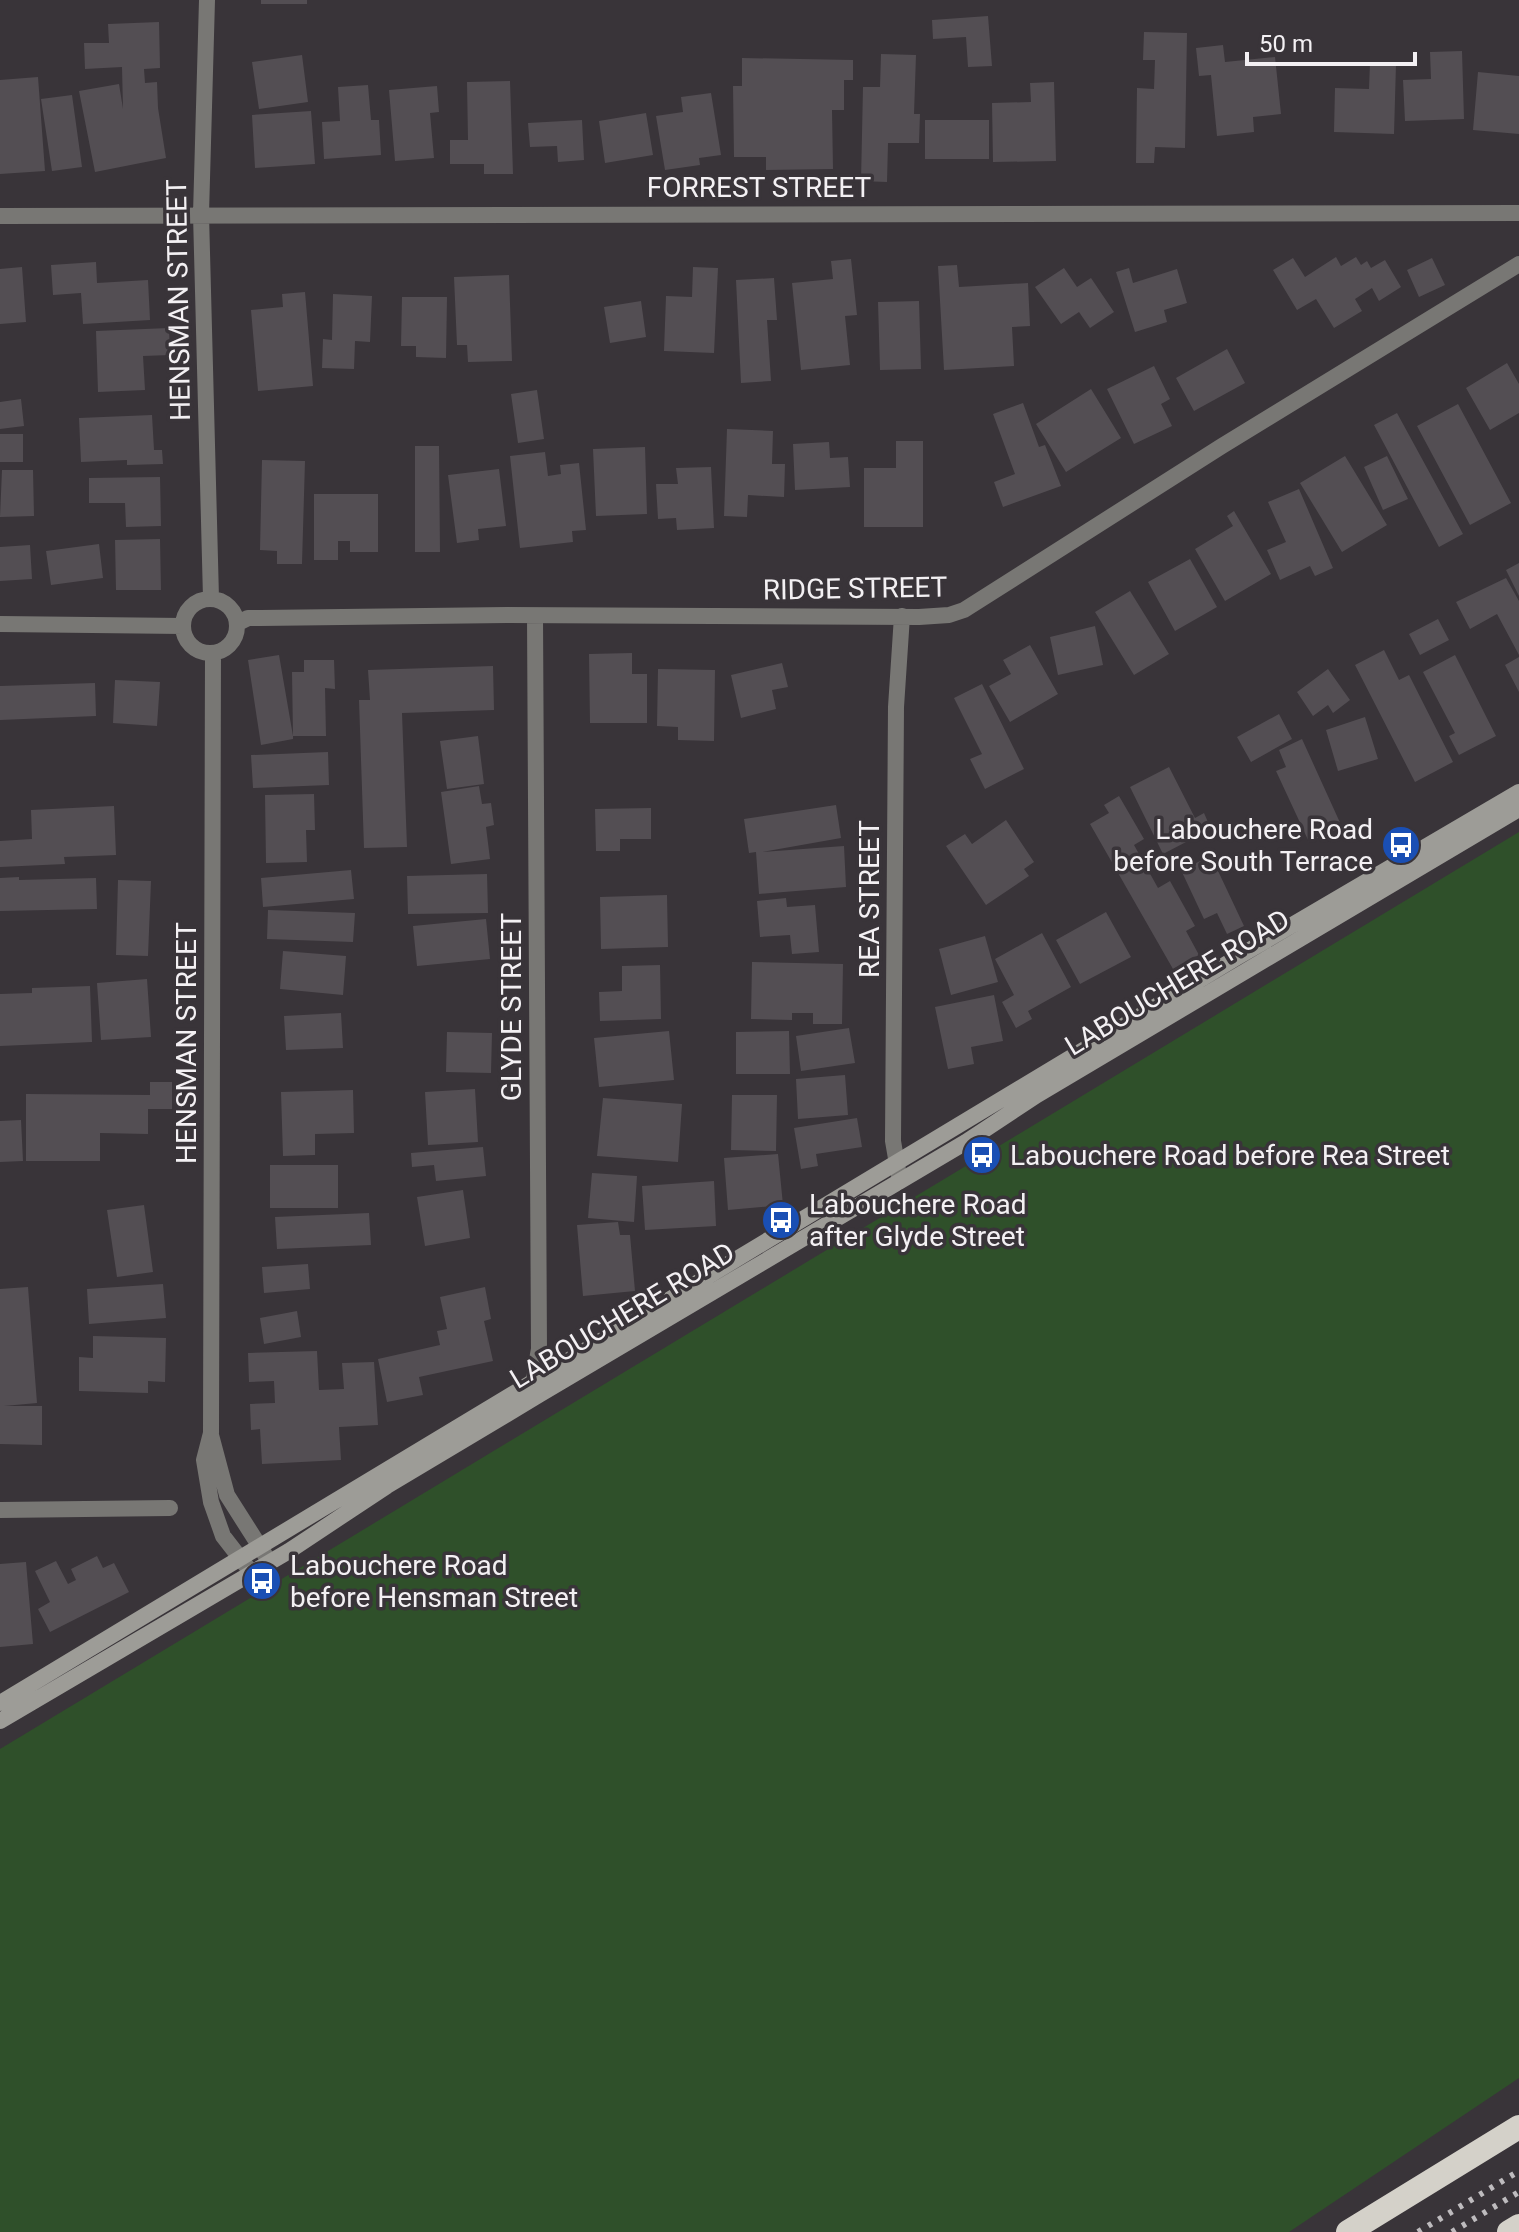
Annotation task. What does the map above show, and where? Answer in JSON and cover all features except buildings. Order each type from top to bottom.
[{"type":"highway","points":[[1348,2232],[1519,2127]]},
{"type":"highway","points":[[1509,2232],[1519,2226]]},
{"type":"main road","name":"LABOUCHERE ROAD","points":[[0,1721],[270,1562],[536,1388],[896,1164],[1519,792]]},
{"type":"main road","name":"LABOUCHERE ROAD","points":[[0,1703],[259,1545],[900,1181],[1037,1095],[1519,809]]},
{"type":"street","name":"HENSMAN STREET","points":[[207,0],[201,214],[211,598]]},
{"type":"street","name":"FORREST STREET","points":[[0,216],[1519,213]]},
{"type":"street","name":"RIDGE STREET","points":[[238,623],[248,618],[934,616],[964,610],[1222,446],[1519,264]]},
{"type":"street","points":[[211,598],[220,600],[232,610],[238,623],[234,639],[226,649],[213,653],[200,651],[187,640],[183,626],[189,608],[211,598]]},
{"type":"street","name":"REA STREET","points":[[900,1181],[893,1141],[896,723],[902,616]]},
{"type":"street","name":"GLYDE STREET","points":[[535,617],[539,1349],[536,1388]]},
{"type":"street","points":[[0,624],[183,626]]},
{"type":"street","name":"HENSMAN STREET","points":[[213,653],[211,1433],[204,1460],[211,1502],[223,1536],[251,1572]]},
{"type":"street","name":"HENSMAN STREET","points":[[211,1433],[227,1495],[270,1562]]},
{"type":"street","points":[[0,1510],[170,1508]]},
{"type":"green space","points":[[1519,832],[1519,2078],[1289,2232],[0,2232],[0,1749]]},
{"type":"railway","points":[[1418,2232],[1519,2171]]},
{"type":"railway","points":[[1452,2232],[1519,2192]]},
{"type":"place","name":"Labouchere Road before South Terrace","points":[[1401,845]]},
{"type":"place","name":"Labouchere Road before Rea Street","points":[[982,1155]]},
{"type":"place","name":"Labouchere Road after Glyde Street","points":[[781,1220]]},
{"type":"place","name":"Labouchere Road before Hensman Street","points":[[262,1581]]}]
